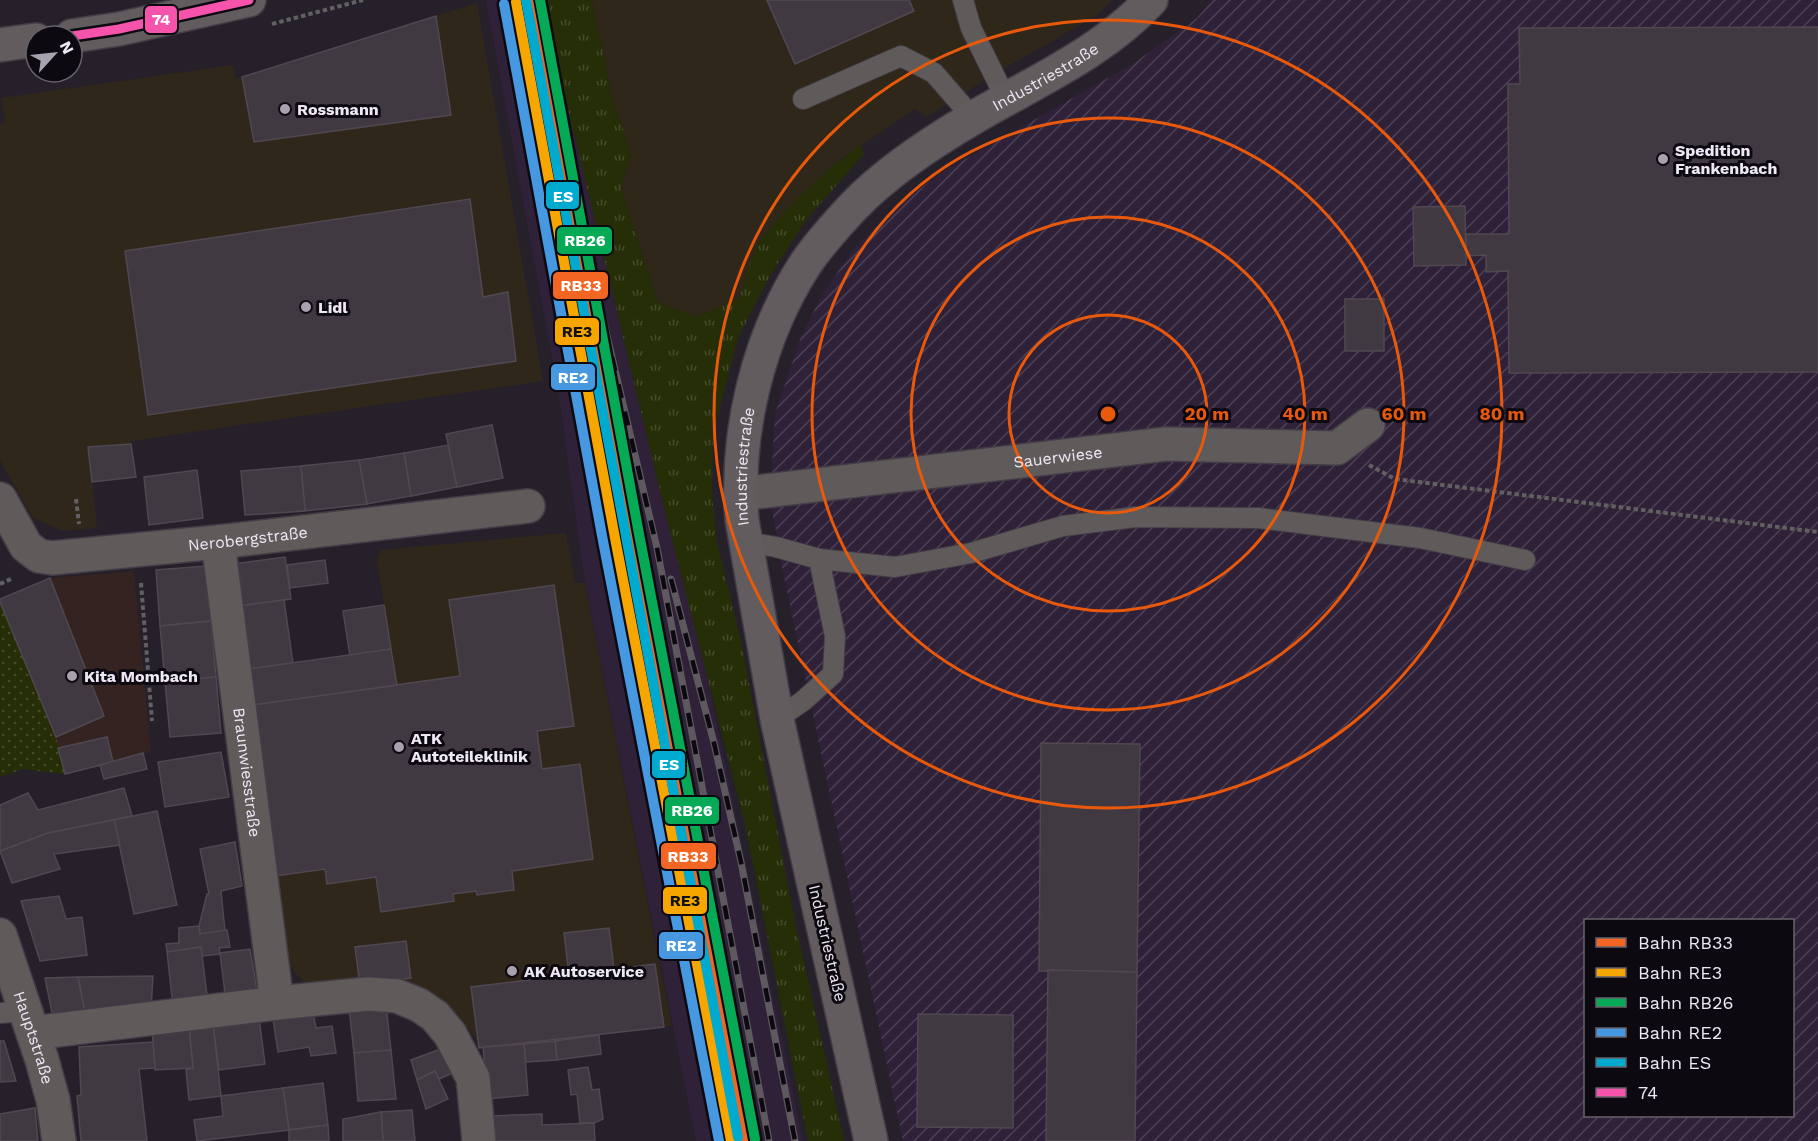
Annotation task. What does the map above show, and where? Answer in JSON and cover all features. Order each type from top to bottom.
[{"type":"street","points":[[84,34],[119,29],[249,0]]},
{"type":"street","name":"Industriestraße","points":[[871,1141],[777,719],[746,542],[740,494],[745,432],[752,392],[777,321],[807,263],[854,206],[906,162],[973,118],[1091,50],[1118,31],[1150,0]]},
{"type":"street","points":[[0,45],[24,42]]},
{"type":"street","name":"Sauerwiese","points":[[740,494],[1166,444],[1337,448],[1368,425]]},
{"type":"street","name":"Nerobergstraße","points":[[0,499],[26,546],[39,556],[70,557],[528,506]]},
{"type":"street","name":"Braunwiesstraße","points":[[218,542],[278,1004]]},
{"type":"street","name":"Hauptstraße","points":[[0,935],[20,1019],[53,1100],[59,1141]]},
{"type":"street","points":[[20,1019],[278,1004],[368,994],[397,996],[419,1005],[435,1016],[450,1034],[473,1078],[479,1141]]},
{"type":"lane","points":[[963,0],[970,28],[1006,99]]},
{"type":"lane","points":[[803,99],[901,56],[934,73],[973,118]]},
{"type":"lane","points":[[746,542],[776,547],[819,559],[895,567],[971,553],[1063,526],[1146,518],[1258,518],[1420,538],[1525,560]]},
{"type":"lane","points":[[777,719],[803,701],[832,674],[835,636],[819,559]]},
{"type":"path","points":[[1395,479],[1818,532]]},
{"type":"path","points":[[138,549],[152,721]]},
{"type":"shaded area","points":[[486,0],[545,0],[560,75],[668,524],[703,656],[803,1141],[696,1141],[585,583],[559,396]]},
{"type":"shaded area","points":[[592,0],[1112,0],[1096,16],[998,72],[926,117],[915,109],[840,160],[789,208],[759,243],[739,299],[696,317],[658,302],[621,187],[632,154],[614,104]]},
{"type":"shaded area","points":[[1212,0],[1818,0],[1818,1141],[903,1141],[770,502],[775,414],[801,337],[821,297],[852,251],[890,213],[939,174],[1134,63],[1197,18]]},
{"type":"shaded area","points":[[477,3],[543,381],[131,441],[131,444],[89,447],[97,528],[62,531],[32,517],[0,460],[0,124],[6,122],[1,98],[233,65],[236,79]]},
{"type":"shaded area","points":[[566,533],[575,583],[585,583],[672,1026],[483,1050],[461,1020],[433,995],[320,987],[305,982],[288,962],[276,876],[397,685],[377,560],[381,550]]},
{"type":"shaded area","name":"Kita Mombach","points":[[134,571],[151,752],[65,774],[23,769],[0,777],[0,599],[50,578]]},
{"type":"green space","points":[[545,0],[592,0],[614,104],[632,154],[621,187],[658,302],[696,317],[739,299],[756,247],[781,216],[820,177],[861,145],[864,154],[806,220],[771,274],[738,338],[713,434],[712,494],[717,542],[741,642],[794,917],[844,1141],[808,1141],[745,824],[668,524],[560,75]]},
{"type":"green space","points":[[0,602],[56,737],[65,774],[23,769],[0,777]]},
{"type":"building","points":[[767,0],[909,0],[914,11],[795,64]]},
{"type":"building","points":[[436,16],[451,115],[254,142],[242,77]]},
{"type":"building","name":"Spedition Frankenbach","points":[[1818,27],[1818,372],[1509,373],[1508,271],[1486,272],[1486,255],[1466,256],[1466,234],[1509,234],[1508,84],[1520,84],[1519,28]]},
{"type":"building","points":[[470,199],[483,297],[508,292],[516,361],[148,415],[125,251]]},
{"type":"building","points":[[1465,206],[1466,265],[1414,266],[1413,207]]},
{"type":"building","points":[[1345,299],[1384,299],[1384,351],[1345,351]]},
{"type":"building","points":[[492,425],[503,478],[457,487],[446,434]]},
{"type":"building","points":[[131,444],[136,477],[92,482],[88,447]]},
{"type":"building","points":[[448,445],[457,487],[411,496],[404,453]]},
{"type":"building","points":[[404,453],[411,496],[367,504],[359,460]]},
{"type":"building","points":[[359,460],[367,504],[305,511],[301,466]]},
{"type":"building","points":[[301,466],[305,511],[245,515],[241,471]]},
{"type":"building","points":[[197,470],[203,518],[149,525],[144,477]]},
{"type":"building","points":[[285,557],[291,599],[240,606],[234,564]]},
{"type":"building","points":[[325,560],[328,583],[290,588],[287,565]]},
{"type":"building","points":[[206,566],[211,621],[160,626],[156,570]]},
{"type":"building","points":[[50,578],[104,716],[56,737],[0,602],[0,599]]},
{"type":"building","name":"ATK Autoteileklinik","points":[[554,585],[574,726],[537,731],[542,769],[580,764],[593,859],[512,871],[514,890],[477,895],[476,891],[453,894],[454,901],[381,912],[376,877],[327,884],[325,869],[276,876],[252,705],[460,676],[449,600]]},
{"type":"building","points":[[284,600],[293,663],[249,669],[240,606]]},
{"type":"building","points":[[384,605],[391,649],[350,656],[343,611]]},
{"type":"building","points":[[211,621],[216,677],[165,682],[160,626]]},
{"type":"building","points":[[391,649],[397,685],[252,705],[249,669]]},
{"type":"building","points":[[216,677],[221,733],[170,737],[165,682]]},
{"type":"building","points":[[107,737],[113,762],[65,774],[58,748]]},
{"type":"building","points":[[1041,743],[1140,744],[1137,972],[1039,971]]},
{"type":"building","points":[[221,752],[229,797],[165,807],[158,762]]},
{"type":"building","points":[[143,753],[147,769],[104,779],[100,765]]},
{"type":"building","points":[[124,788],[132,816],[48,833],[0,851],[0,805],[28,793],[38,810]]},
{"type":"building","points":[[157,811],[177,905],[134,914],[114,820]]},
{"type":"building","points":[[114,820],[120,845],[54,854],[60,869],[12,883],[0,851],[48,833]]},
{"type":"building","points":[[235,842],[242,886],[221,891],[225,931],[200,934],[199,926],[207,894],[209,894],[200,849]]},
{"type":"building","points":[[59,896],[66,919],[82,917],[87,955],[40,961],[21,901]]},
{"type":"building","points":[[199,926],[200,934],[227,930],[230,947],[219,948],[220,954],[202,956],[201,947],[167,952],[166,944],[179,943],[179,928]]},
{"type":"building","points":[[609,928],[614,969],[655,964],[664,1027],[479,1048],[471,987],[569,975],[564,933]]},
{"type":"building","points":[[406,941],[411,978],[360,985],[355,947]]},
{"type":"building","points":[[201,947],[208,1003],[173,1006],[167,952]]},
{"type":"building","points":[[250,949],[258,997],[226,1002],[220,953]]},
{"type":"building","points":[[1048,970],[1137,972],[1135,1141],[1046,1141]]},
{"type":"building","points":[[153,976],[151,1009],[85,1013],[78,977]]},
{"type":"building","points":[[78,977],[85,1013],[52,1013],[45,978]]},
{"type":"building","points":[[386,1005],[391,1050],[354,1053],[349,1008]]},
{"type":"building","points":[[313,1013],[316,1028],[332,1026],[336,1053],[311,1056],[309,1047],[278,1052],[273,1019]]},
{"type":"building","points":[[918,1014],[1013,1015],[1013,1128],[917,1127]]},
{"type":"building","points":[[259,1018],[265,1064],[219,1070],[213,1024]]},
{"type":"building","points":[[213,1024],[221,1096],[189,1100],[186,1070],[193,1068],[189,1027]]},
{"type":"building","points":[[189,1027],[193,1068],[155,1070],[152,1028]]},
{"type":"building","points":[[599,1035],[601,1054],[557,1060],[555,1041]]},
{"type":"building","points":[[0,1041],[4,1041],[16,1081],[0,1082]]},
{"type":"building","points":[[555,1041],[557,1060],[526,1062],[524,1044]]},
{"type":"building","points":[[153,1042],[155,1068],[139,1069],[147,1141],[81,1141],[77,1096],[81,1095],[79,1047]]},
{"type":"building","points":[[524,1044],[528,1095],[488,1099],[483,1047]]},
{"type":"building","points":[[446,1047],[460,1070],[439,1079],[435,1071],[417,1080],[411,1060]]},
{"type":"building","points":[[391,1050],[396,1099],[358,1101],[354,1053]]},
{"type":"building","points":[[588,1067],[592,1090],[599,1089],[603,1119],[594,1123],[580,1123],[577,1094],[571,1095],[568,1070]]},
{"type":"building","points":[[435,1071],[448,1099],[426,1109],[417,1080]]},
{"type":"building","points":[[323,1083],[328,1125],[289,1130],[283,1088]]},
{"type":"building","points":[[283,1088],[289,1130],[197,1141],[194,1120],[223,1116],[221,1096]]},
{"type":"building","points":[[35,1108],[38,1141],[0,1141],[0,1114]]},
{"type":"building","points":[[412,1110],[415,1141],[383,1141],[381,1112]]},
{"type":"building","points":[[381,1112],[383,1141],[343,1141],[343,1119]]},
{"type":"building","points":[[542,1114],[542,1125],[594,1123],[595,1141],[493,1141],[492,1116]]},
{"type":"building","points":[[328,1125],[329,1141],[289,1141],[289,1130]]},
{"type":"railway","points":[[535,30],[657,548],[769,1141]]},
{"type":"railway","points":[[671,579],[714,743],[741,862],[795,1141]]},
{"type":"rail line","name":"ES","points":[[526,0],[738,1137]]},
{"type":"rail line","name":"RB33","points":[[528,0],[627,536],[743,1141]]},
{"type":"rail line","name":"RB26","points":[[540,0],[755,1139]]},
{"type":"rail line","name":"RE3","points":[[516,2],[615,538],[731,1141]]},
{"type":"rail line","name":"RE2","points":[[504,4],[603,541],[719,1141]]},
{"type":"transit line","name":"74","points":[[84,34],[119,29],[249,0]]},
{"type":"place","name":"Rossmann","points":[[285,109]]},
{"type":"place","name":"Spedition Frankenbach","points":[[1663,159]]},
{"type":"place","name":"Lidl","points":[[306,307]]},
{"type":"place","name":"Kita Mombach","points":[[72,676]]},
{"type":"place","name":"ATK Autoteileklinik","points":[[399,747]]},
{"type":"place","name":"AK Autoservice","points":[[512,971]]}]
